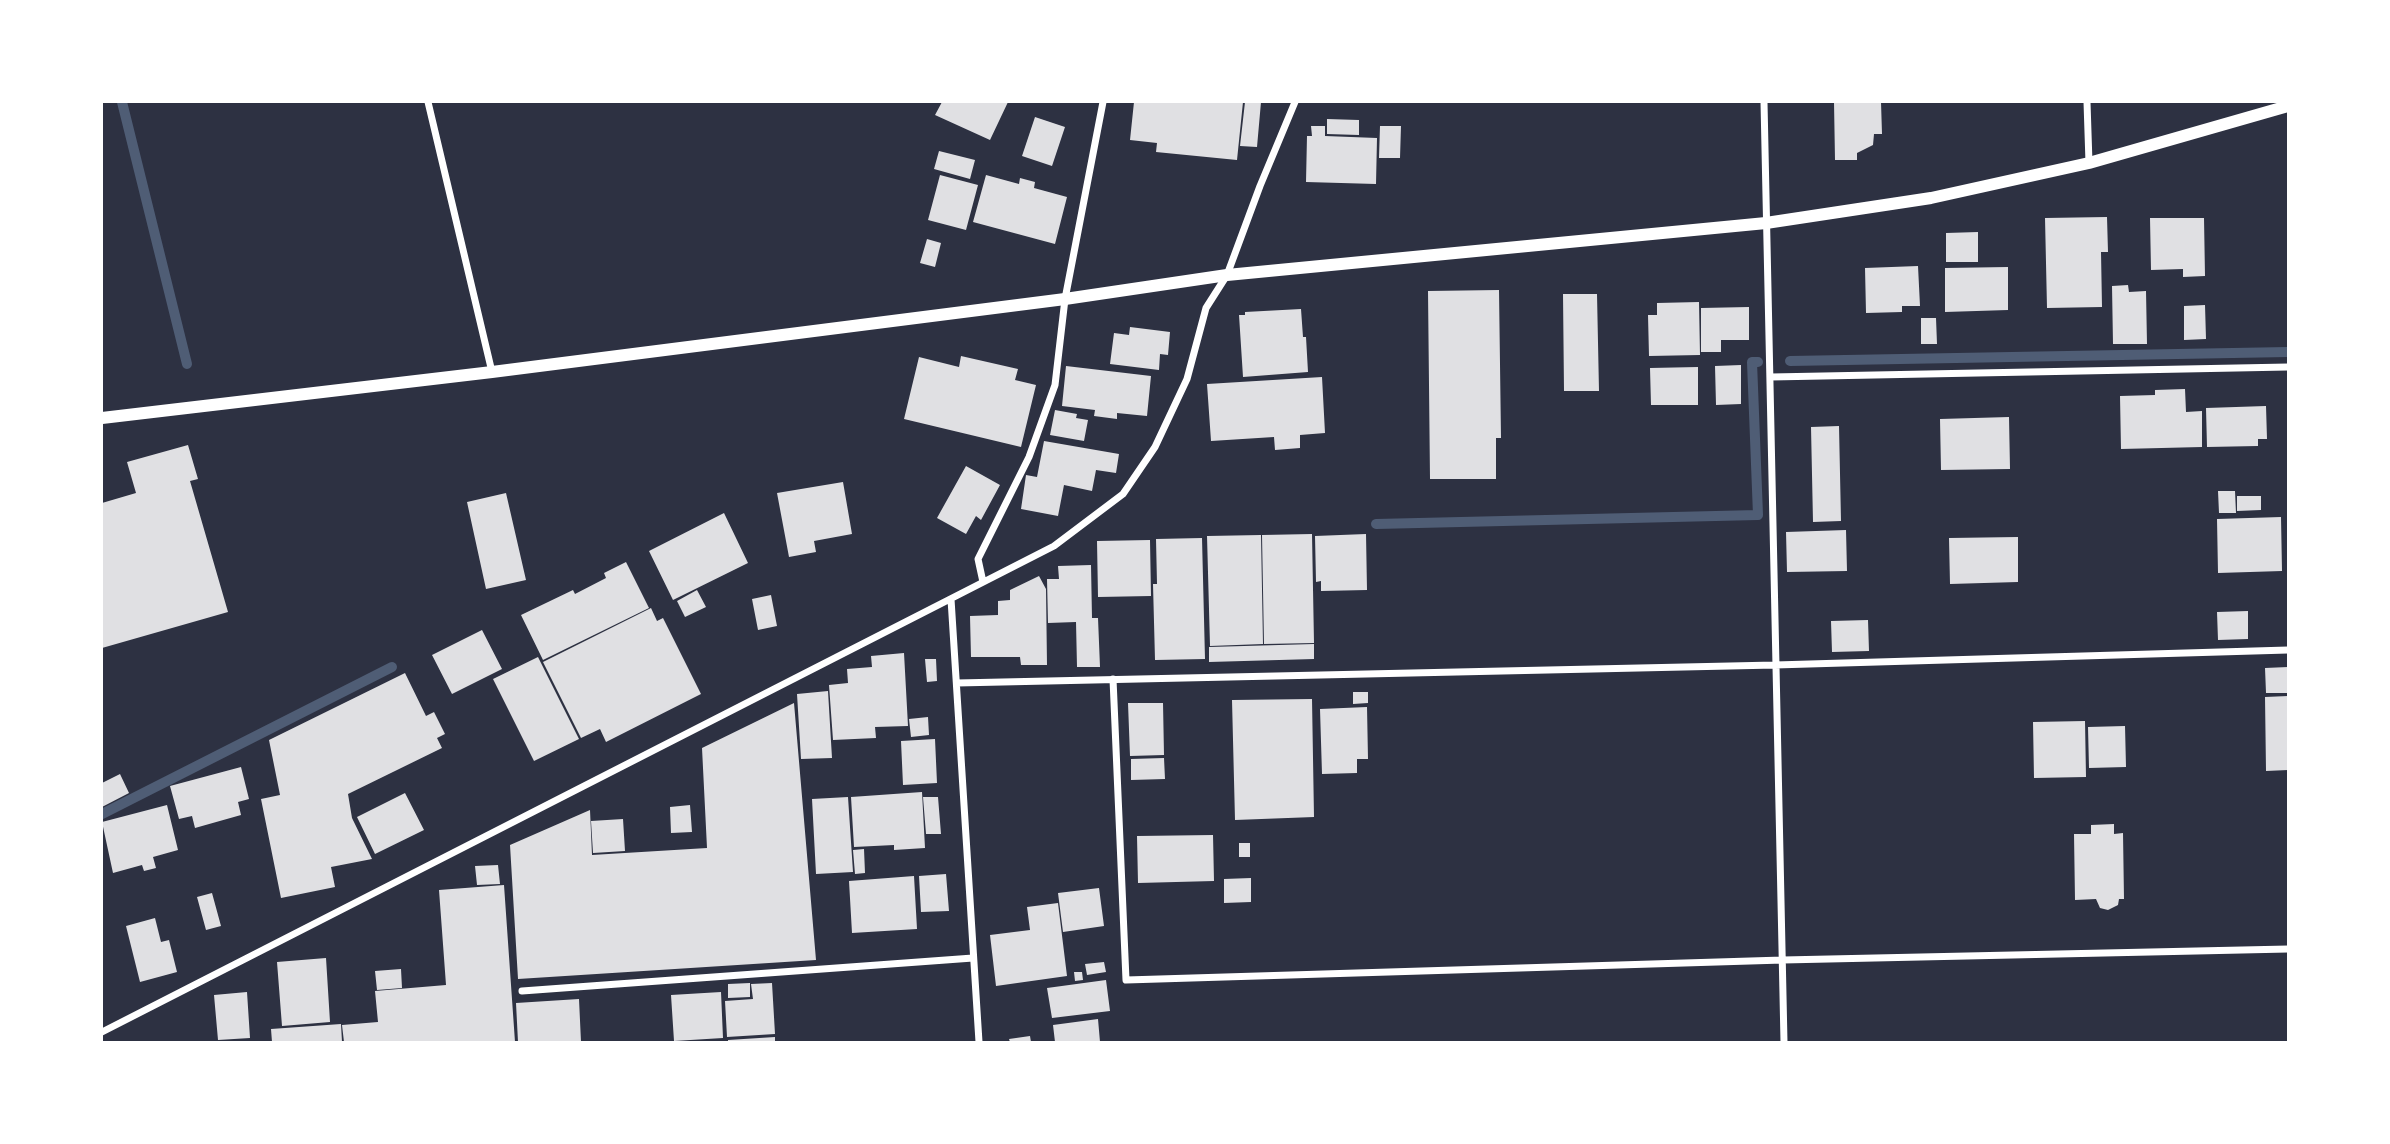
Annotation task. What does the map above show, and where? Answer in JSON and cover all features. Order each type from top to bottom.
[{"type":"street","points":[[428,102],[492,372]]},
{"type":"street","points":[[983,582],[978,559],[1029,457],[1055,385],[1065,299],[1103,102]]},
{"type":"street","points":[[102,1032],[1054,546],[1123,494],[1155,447],[1186,379],[1206,308],[1227,275],[1295,102]]},
{"type":"street","points":[[1764,102],[1784,1042]]},
{"type":"street","points":[[2087,102],[2089,163]]},
{"type":"street","points":[[102,418],[492,372],[1065,299],[1227,275],[1766,223],[1931,198],[2089,163],[2288,106]]},
{"type":"street","points":[[1771,377],[2288,367]]},
{"type":"street","points":[[951,599],[979,1042]]},
{"type":"street","points":[[957,683],[1775,665],[2288,650]]},
{"type":"street","points":[[1112,679],[1126,980],[1783,960],[2288,950]]},
{"type":"street","points":[[522,991],[973,958]]},
{"type":"building","points":[[942,102],[1008,102],[990,140],[935,115]]},
{"type":"building","points":[[1134,102],[1243,102],[1237,160],[1156,152],[1157,143],[1130,140]]},
{"type":"building","points":[[1245,102],[1261,102],[1257,147],[1240,146]]},
{"type":"building","points":[[1834,102],[1881,102],[1882,134],[1874,134],[1873,145],[1857,153],[1857,160],[1835,160]]},
{"type":"building","points":[[1035,117],[1065,127],[1052,166],[1022,156]]},
{"type":"building","points":[[1327,119],[1359,120],[1359,135],[1327,134]]},
{"type":"building","points":[[1311,126],[1325,126],[1325,136],[1377,138],[1376,184],[1306,182],[1307,136],[1312,136]]},
{"type":"building","points":[[1380,126],[1401,126],[1400,158],[1379,158]]},
{"type":"building","points":[[939,151],[975,160],[970,179],[934,169]]},
{"type":"building","points":[[940,175],[978,185],[966,230],[928,220]]},
{"type":"building","points":[[986,175],[1019,184],[1020,178],[1035,182],[1034,188],[1067,197],[1055,244],[973,222]]},
{"type":"building","points":[[2107,217],[2108,252],[2101,252],[2102,307],[2047,308],[2045,218]]},
{"type":"building","points":[[2150,218],[2204,218],[2205,276],[2183,277],[2183,269],[2151,270]]},
{"type":"building","points":[[1978,232],[1978,262],[1946,262],[1946,233]]},
{"type":"building","points":[[927,239],[941,243],[935,267],[920,263]]},
{"type":"building","points":[[1918,266],[1920,306],[1902,306],[1902,312],[1866,313],[1865,268]]},
{"type":"building","points":[[2008,267],[2008,310],[1945,312],[1945,268]]},
{"type":"building","points":[[2128,285],[2129,292],[2146,291],[2147,344],[2113,344],[2112,286]]},
{"type":"building","points":[[1499,290],[1501,438],[1496,438],[1496,479],[1430,479],[1428,291]]},
{"type":"building","points":[[1563,294],[1597,294],[1599,391],[1564,391]]},
{"type":"building","points":[[1699,302],[1700,355],[1649,356],[1648,315],[1657,315],[1657,303]]},
{"type":"building","points":[[2205,305],[2206,339],[2184,340],[2184,306]]},
{"type":"building","points":[[1749,307],[1749,340],[1721,340],[1721,352],[1701,352],[1701,308]]},
{"type":"building","points":[[1301,309],[1308,372],[1243,377],[1239,315],[1245,315],[1245,312]]},
{"type":"building","points":[[1921,318],[1936,318],[1937,344],[1921,344]]},
{"type":"building","points":[[1130,327],[1170,332],[1168,355],[1160,354],[1159,370],[1110,364],[1114,333],[1129,335]]},
{"type":"building","points":[[961,356],[1018,369],[1015,380],[1036,385],[1021,447],[904,419],[919,357],[959,367]]},
{"type":"building","points":[[1741,365],[1741,404],[1716,405],[1715,366]]},
{"type":"building","points":[[1066,366],[1151,376],[1147,416],[1117,413],[1117,419],[1094,416],[1095,410],[1062,406]]},
{"type":"building","points":[[1698,367],[1698,405],[1651,405],[1650,368]]},
{"type":"building","points":[[1322,377],[1325,433],[1300,435],[1300,448],[1275,450],[1274,437],[1211,441],[1207,384]]},
{"type":"building","points":[[2185,389],[2186,412],[2202,411],[2202,447],[2121,449],[2120,396],[2155,395],[2155,390]]},
{"type":"building","points":[[2266,406],[2267,439],[2258,439],[2258,446],[2207,447],[2206,408]]},
{"type":"building","points":[[1055,410],[1077,414],[1076,418],[1088,420],[1084,441],[1050,435]]},
{"type":"building","points":[[2009,417],[2010,469],[1941,470],[1940,419]]},
{"type":"building","points":[[1839,426],[1841,521],[1813,522],[1811,427]]},
{"type":"building","points":[[1044,441],[1119,454],[1116,473],[1096,470],[1092,491],[1064,485],[1058,516],[1021,509],[1026,475],[1037,477]]},
{"type":"building","points":[[188,445],[198,479],[190,481],[228,612],[102,648],[102,503],[136,493],[127,462]]},
{"type":"building","points":[[966,466],[1000,485],[981,520],[976,516],[966,534],[937,518]]},
{"type":"building","points":[[843,482],[852,534],[814,541],[816,552],[789,557],[777,493]]},
{"type":"building","points":[[2218,491],[2235,491],[2236,513],[2219,513]]},
{"type":"building","points":[[506,493],[526,580],[486,589],[467,502]]},
{"type":"building","points":[[2237,496],[2261,496],[2261,510],[2237,511]]},
{"type":"building","points":[[724,513],[748,563],[673,600],[649,551]]},
{"type":"building","points":[[2281,517],[2282,571],[2218,573],[2217,519]]},
{"type":"building","points":[[1846,530],[1847,571],[1787,572],[1786,532]]},
{"type":"building","points":[[1312,534],[1314,643],[1264,644],[1262,535]]},
{"type":"building","points":[[1366,534],[1367,590],[1321,591],[1321,581],[1316,582],[1315,536]]},
{"type":"building","points":[[1261,535],[1263,644],[1210,646],[1207,536]]},
{"type":"building","points":[[2018,537],[2018,582],[1950,584],[1949,538]]},
{"type":"building","points":[[1202,538],[1205,659],[1155,660],[1153,584],[1157,584],[1156,539]]},
{"type":"building","points":[[1150,540],[1151,596],[1098,597],[1097,541]]},
{"type":"building","points":[[626,562],[649,608],[543,660],[521,615],[573,590],[575,594],[606,578],[604,573]]},
{"type":"building","points":[[1091,565],[1092,618],[1098,618],[1100,667],[1077,667],[1076,622],[1048,623],[1047,579],[1059,579],[1058,566]]},
{"type":"building","points":[[1039,576],[1046,589],[1047,665],[1021,665],[1020,657],[971,657],[970,616],[998,615],[998,601],[1010,600],[1010,590]]},
{"type":"building","points":[[697,590],[706,607],[685,617],[677,601]]},
{"type":"building","points":[[771,595],[777,626],[758,630],[752,599]]},
{"type":"building","points":[[651,608],[657,621],[663,618],[701,694],[606,742],[600,729],[581,738],[543,662]]},
{"type":"building","points":[[2248,611],[2248,639],[2218,640],[2217,612]]},
{"type":"building","points":[[1868,620],[1869,651],[1832,652],[1831,621]]},
{"type":"building","points":[[482,630],[502,669],[452,694],[432,655]]},
{"type":"building","points":[[1314,644],[1314,659],[1209,662],[1209,647]]},
{"type":"building","points":[[904,653],[908,726],[875,727],[876,738],[833,740],[829,685],[848,683],[847,669],[872,667],[871,656]]},
{"type":"building","points":[[538,657],[579,739],[534,761],[493,679]]},
{"type":"building","points":[[925,659],[936,659],[937,681],[927,682]]},
{"type":"building","points":[[2288,667],[2288,693],[2266,693],[2265,668]]},
{"type":"building","points":[[405,673],[426,716],[434,712],[445,734],[437,738],[442,748],[348,794],[352,818],[372,859],[331,867],[335,887],[281,898],[261,799],[280,795],[269,740]]},
{"type":"building","points":[[828,691],[832,758],[801,759],[797,694]]},
{"type":"building","points":[[1353,692],[1368,692],[1368,703],[1353,704]]},
{"type":"building","points":[[2288,696],[2288,770],[2266,771],[2265,697]]},
{"type":"building","points":[[1312,699],[1314,817],[1235,820],[1232,700]]},
{"type":"building","points":[[794,703],[816,960],[518,979],[510,845],[590,810],[592,855],[707,848],[702,748]]},
{"type":"building","points":[[1128,703],[1163,703],[1164,755],[1130,756]]},
{"type":"building","points":[[1367,707],[1368,759],[1357,759],[1357,773],[1322,774],[1320,709]]},
{"type":"building","points":[[928,717],[929,735],[911,737],[909,719]]},
{"type":"building","points":[[2085,721],[2086,777],[2034,778],[2033,722]]},
{"type":"building","points":[[2125,726],[2126,767],[2089,768],[2088,727]]},
{"type":"building","points":[[935,739],[937,783],[903,785],[901,741]]},
{"type":"building","points":[[1164,758],[1165,779],[1131,780],[1131,759]]},
{"type":"building","points":[[241,767],[249,799],[238,802],[241,815],[195,828],[192,816],[179,819],[170,786]]},
{"type":"building","points":[[120,774],[129,793],[102,807],[102,783]]},
{"type":"building","points":[[922,792],[925,848],[894,850],[894,845],[854,847],[851,797]]},
{"type":"building","points":[[405,793],[424,830],[375,854],[357,817]]},
{"type":"building","points":[[848,797],[853,872],[816,874],[812,799]]},
{"type":"building","points":[[923,797],[938,797],[941,834],[926,834]]},
{"type":"building","points":[[167,805],[178,850],[153,857],[156,868],[144,871],[142,865],[113,873],[102,822]]},
{"type":"building","points":[[690,805],[692,832],[671,833],[670,807]]},
{"type":"building","points":[[623,819],[625,851],[593,853],[591,821]]},
{"type":"building","points":[[2114,824],[2114,834],[2123,833],[2124,899],[2119,899],[2118,905],[2108,910],[2100,908],[2096,899],[2075,900],[2074,834],[2091,834],[2091,825]]},
{"type":"building","points":[[1213,835],[1214,881],[1138,883],[1137,836]]},
{"type":"building","points":[[1239,843],[1250,843],[1250,857],[1239,857]]},
{"type":"building","points":[[864,849],[865,873],[855,874],[853,850]]},
{"type":"building","points":[[498,865],[500,884],[477,885],[475,866]]},
{"type":"building","points":[[946,874],[949,911],[921,912],[919,876]]},
{"type":"building","points":[[914,876],[917,929],[852,933],[849,881]]},
{"type":"building","points":[[1251,878],[1251,902],[1224,903],[1224,879]]},
{"type":"building","points":[[504,885],[515,1042],[344,1042],[342,1025],[378,1022],[375,991],[446,985],[439,890]]},
{"type":"building","points":[[1099,888],[1104,926],[1063,932],[1058,893]]},
{"type":"building","points":[[212,893],[221,926],[206,930],[197,897]]},
{"type":"building","points":[[1058,903],[1067,976],[996,986],[990,935],[1030,930],[1027,907]]},
{"type":"building","points":[[155,918],[161,942],[169,940],[177,972],[140,982],[126,926]]},
{"type":"building","points":[[326,958],[330,1022],[282,1026],[277,962]]},
{"type":"building","points":[[1104,962],[1106,972],[1087,975],[1085,964]]},
{"type":"building","points":[[401,969],[402,988],[377,990],[375,971]]},
{"type":"building","points":[[1074,972],[1082,972],[1083,980],[1075,981]]},
{"type":"building","points":[[1106,980],[1110,1011],[1052,1018],[1047,988]]},
{"type":"building","points":[[750,983],[750,997],[728,998],[728,984]]},
{"type":"building","points":[[772,983],[775,1034],[727,1037],[725,1001],[753,999],[751,984]]},
{"type":"building","points":[[247,992],[250,1038],[218,1040],[214,995]]},
{"type":"building","points":[[721,992],[723,1038],[674,1041],[671,995]]},
{"type":"building","points":[[579,999],[581,1042],[518,1042],[516,1003]]},
{"type":"building","points":[[1098,1019],[1100,1042],[1055,1042],[1053,1025]]},
{"type":"building","points":[[341,1024],[342,1042],[272,1042],[271,1029]]},
{"type":"building","points":[[1030,1036],[1031,1042],[1010,1042],[1009,1039]]},
{"type":"building","points":[[775,1037],[775,1042],[728,1042],[728,1040]]},
{"type":"waterway","points":[[122,102],[187,364]]},
{"type":"waterway","points":[[1790,361],[2288,352]]},
{"type":"waterway","points":[[1376,524],[1758,515],[1752,362],[1758,362]]},
{"type":"waterway","points":[[102,814],[392,667]]}]
